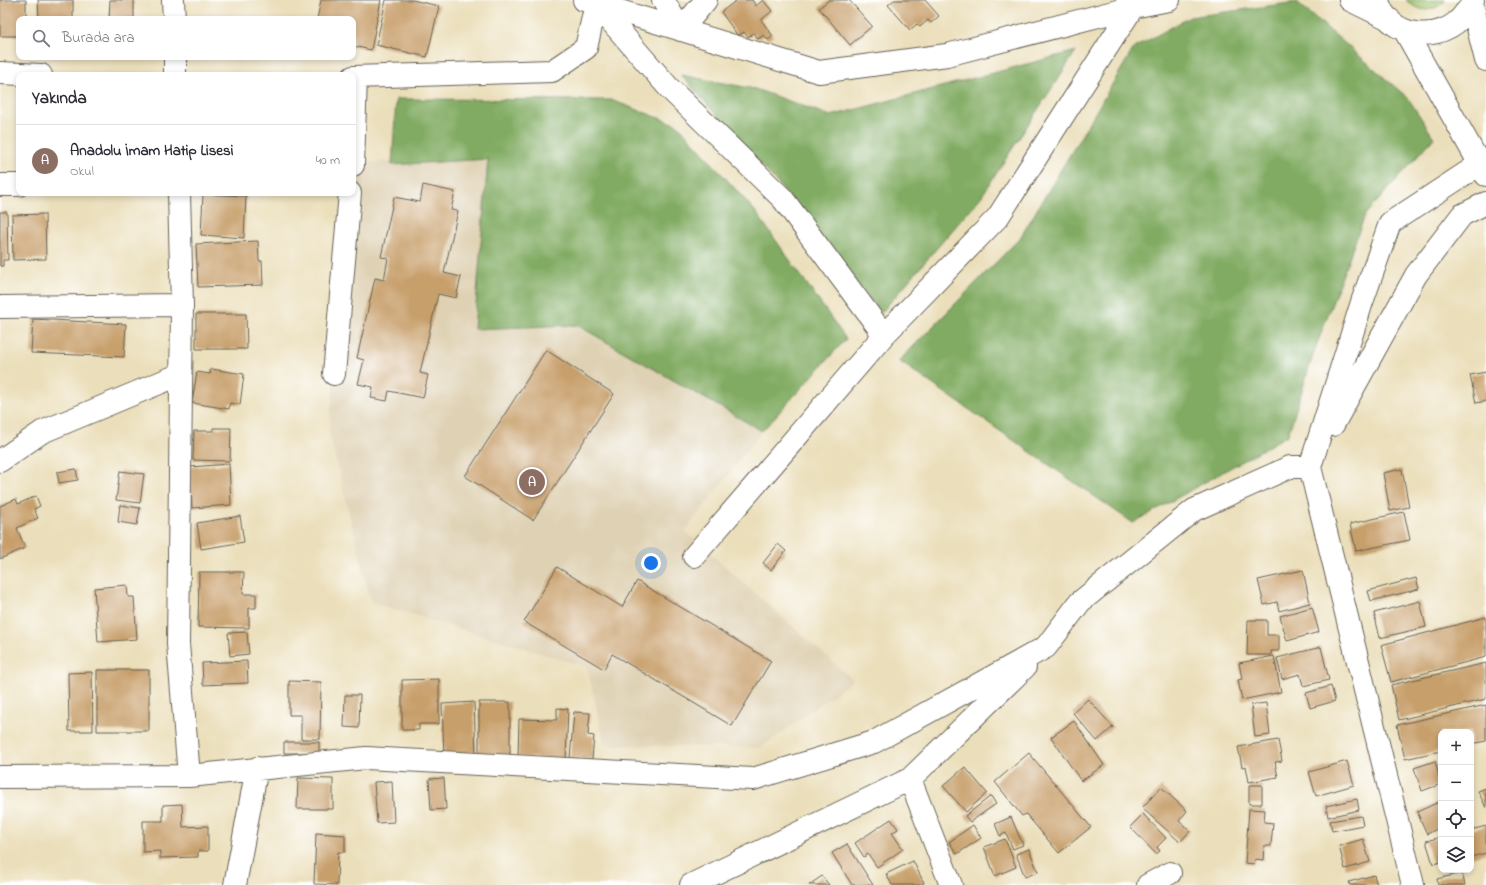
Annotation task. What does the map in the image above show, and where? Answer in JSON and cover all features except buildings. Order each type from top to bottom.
[{"type":"street","points":[[173,0],[174,16]]},
{"type":"street","points":[[663,0],[681,30]]},
{"type":"street","points":[[681,30],[706,0]]},
{"type":"street","points":[[590,2],[819,72],[948,55],[1130,4],[1169,0]]},
{"type":"street","points":[[1350,0],[1397,25],[1425,35],[1444,31],[1461,20],[1473,2]]},
{"type":"street","points":[[1378,0],[1397,25],[1484,166],[1390,223],[1362,302],[1310,467],[1413,885]]},
{"type":"street","points":[[356,77],[552,71],[586,48],[590,2]]},
{"type":"street","points":[[590,2],[669,88],[783,199],[884,335]]},
{"type":"street","points":[[1473,2],[1486,60]]},
{"type":"street","points":[[694,556],[884,335],[998,217],[1130,4]]},
{"type":"street","points":[[175,60],[175,72]]},
{"type":"street","points":[[0,73],[16,74]]},
{"type":"street","points":[[0,185],[16,186]]},
{"type":"street","points":[[179,196],[182,305],[178,644],[189,776]]},
{"type":"street","points":[[334,374],[350,196]]},
{"type":"street","points":[[1310,467],[1416,274],[1462,214],[1486,203]]},
{"type":"street","points":[[0,307],[182,305]]},
{"type":"street","points":[[0,461],[42,432],[181,374]]},
{"type":"street","points":[[691,885],[910,779],[1046,647],[1080,602],[1194,510],[1290,467],[1310,467]]},
{"type":"street","points":[[0,778],[189,776],[366,758],[753,779],[874,742],[1046,647]]},
{"type":"street","points":[[236,885],[257,768]]},
{"type":"street","points":[[910,779],[951,885]]},
{"type":"street","points":[[1148,885],[1170,873]]},
{"type":"shaded area","points":[[488,158],[474,329],[577,325],[762,431],[685,531],[853,680],[761,748],[605,745],[587,667],[371,602],[329,432],[350,196],[356,196],[356,163]]},
{"type":"green space","points":[[1406,0],[1446,0],[1436,7],[1426,10],[1416,7]]},
{"type":"green space","points":[[1297,2],[1408,98],[1434,138],[1365,215],[1314,352],[1288,435],[1133,523],[899,361],[1020,238],[1134,48],[1190,17]]},
{"type":"green space","points":[[1076,51],[981,197],[881,313],[779,185],[681,75],[755,89],[831,116]]},
{"type":"green space","points":[[396,99],[611,100],[678,125],[755,211],[846,339],[762,431],[577,325],[474,329],[488,159],[392,165]]},
{"type":"place","name":"Anadolu İmam Hatip Lisesi","points":[[532,482]]}]
